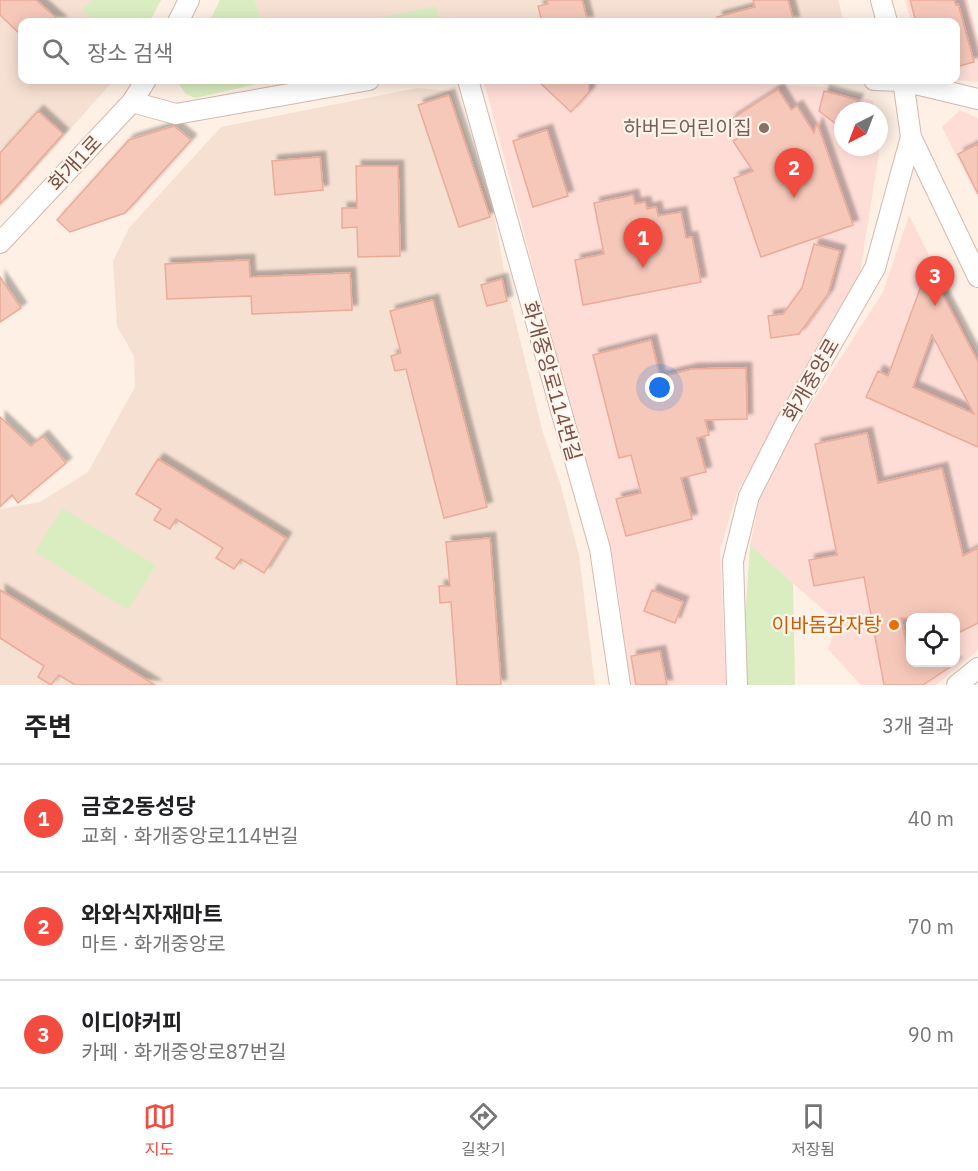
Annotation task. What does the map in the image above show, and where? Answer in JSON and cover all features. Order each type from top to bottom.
[{"type":"street","points":[[180,18],[189,0]]},
{"type":"street","points":[[881,0],[886,18]]},
{"type":"street","name":"화개1로","points":[[0,243],[132,102],[143,84]]},
{"type":"street","points":[[132,102],[176,114],[346,84]]},
{"type":"street","name":"화개중앙로114번길","points":[[469,84],[600,549],[620,685]]},
{"type":"street","name":"화개중앙로","points":[[737,685],[733,561],[749,496],[786,423],[875,268],[911,137],[904,84]]},
{"type":"street","points":[[919,84],[978,99]]},
{"type":"street","points":[[911,137],[978,278]]},
{"type":"street","points":[[957,685],[978,668]]},
{"type":"shaded area","points":[[0,0],[161,0],[151,18],[18,18],[18,84],[110,84],[0,208]]},
{"type":"shaded area","points":[[255,0],[838,0],[843,18],[260,18]]},
{"type":"shaded area","points":[[905,0],[968,0],[978,39],[978,82],[960,81],[960,18],[910,18]]},
{"type":"shaded area","points":[[485,84],[753,84],[825,87],[873,101],[834,102],[834,156],[879,156],[860,273],[845,309],[738,490],[720,549],[726,685],[630,685],[618,591]]},
{"type":"shaded area","points":[[417,88],[451,91],[495,219],[507,287],[543,433],[560,483],[579,555],[595,685],[0,685],[0,509],[40,502],[88,472],[135,387],[134,356],[117,326],[113,261],[129,228],[221,127]]},
{"type":"shaded area","points":[[960,110],[978,118],[978,198],[942,127]]},
{"type":"shaded area","points":[[909,215],[978,355],[978,650],[960,665],[960,613],[906,613],[906,667],[958,667],[936,685],[861,685],[828,649],[838,623],[750,545],[760,498],[795,429],[883,292]]},
{"type":"green space","points":[[92,0],[161,0],[151,18],[91,18],[82,10]]},
{"type":"green space","points":[[220,0],[255,0],[260,18],[211,18]]},
{"type":"green space","points":[[436,6],[438,18],[377,18]]},
{"type":"green space","points":[[179,84],[257,84],[195,98],[186,94]]},
{"type":"green space","points":[[62,508],[156,565],[128,610],[35,552]]},
{"type":"green space","points":[[750,545],[793,583],[795,685],[746,685],[743,651]]},
{"type":"building","points":[[0,0],[36,0],[56,18],[18,18],[18,32],[0,15]]},
{"type":"building","points":[[547,0],[582,0],[587,18],[541,18],[538,6],[548,4]]},
{"type":"building","points":[[753,0],[788,0],[793,18],[717,18],[755,7]]},
{"type":"building","points":[[910,0],[954,0],[956,5],[958,4],[974,62],[960,66],[960,18],[915,18]]},
{"type":"building","points":[[541,84],[589,84],[589,92],[571,112]]},
{"type":"building","points":[[778,89],[791,110],[797,106],[814,133],[817,123],[853,225],[761,257],[734,178],[753,171],[733,141],[741,136],[730,120]]},
{"type":"building","points":[[824,91],[858,100],[857,102],[834,102],[834,122],[819,111]]},
{"type":"building","points":[[449,95],[490,217],[459,227],[418,105]]},
{"type":"building","points":[[38,111],[63,134],[0,204],[0,153]]},
{"type":"building","points":[[174,126],[191,140],[125,213],[70,232],[57,220],[129,140]]},
{"type":"building","points":[[547,130],[568,196],[533,207],[513,141]]},
{"type":"building","points":[[978,144],[978,194],[958,154]]},
{"type":"building","points":[[320,157],[323,190],[275,195],[272,161]]},
{"type":"building","points":[[356,166],[398,166],[400,256],[358,257],[357,227],[342,228],[342,208],[357,208]]},
{"type":"building","points":[[633,195],[635,204],[645,202],[647,209],[656,207],[658,216],[681,212],[686,238],[692,237],[701,282],[583,305],[575,260],[604,254],[594,203]]},
{"type":"building","points":[[814,244],[840,251],[828,294],[799,334],[771,338],[768,316],[783,314],[802,288]]},
{"type":"building","points":[[249,260],[250,277],[350,273],[352,310],[252,314],[251,296],[167,299],[165,264]]},
{"type":"building","points":[[928,267],[978,362],[978,447],[866,397],[878,371],[888,376]],"holes":[[[932,335],[974,414],[913,387]]]},
{"type":"building","points":[[0,277],[21,308],[0,322]]},
{"type":"building","points":[[502,279],[507,301],[487,306],[481,285]]},
{"type":"building","points":[[433,300],[487,507],[444,518],[406,369],[395,371],[391,356],[401,353],[390,311]]},
{"type":"building","points":[[651,340],[660,377],[692,369],[746,368],[747,419],[705,420],[709,435],[697,438],[706,472],[681,478],[692,519],[626,536],[616,499],[641,493],[631,455],[619,458],[593,355]]},
{"type":"building","points":[[0,417],[31,446],[43,436],[66,463],[18,503],[12,495],[0,507]]},
{"type":"building","points":[[867,433],[878,483],[942,468],[963,556],[978,548],[978,623],[960,632],[960,613],[906,613],[906,618],[901,618],[906,643],[906,667],[950,667],[923,685],[884,685],[864,577],[814,586],[809,560],[837,555],[815,444]]},
{"type":"building","points":[[158,459],[286,538],[264,573],[241,559],[234,569],[216,558],[223,548],[176,519],[170,529],[154,520],[161,509],[136,494]]},
{"type":"building","points":[[490,538],[501,685],[457,685],[451,602],[440,603],[439,586],[450,586],[446,542]]},
{"type":"building","points":[[0,590],[155,685],[75,685],[59,675],[51,685],[38,677],[44,666],[0,638]]},
{"type":"building","points":[[652,590],[683,602],[675,623],[644,611]]},
{"type":"building","points":[[660,651],[667,685],[636,685],[631,656]]},
{"type":"place","name":"하버드어린이집","points":[[764,128]]},
{"type":"place","name":"와와식자재마트","points":[[794,198]]},
{"type":"place","name":"금호2동성당","points":[[643,268]]},
{"type":"place","name":"이디야커피","points":[[935,306]]},
{"type":"place","name":"이바돔감자탕","points":[[894,625]]}]
